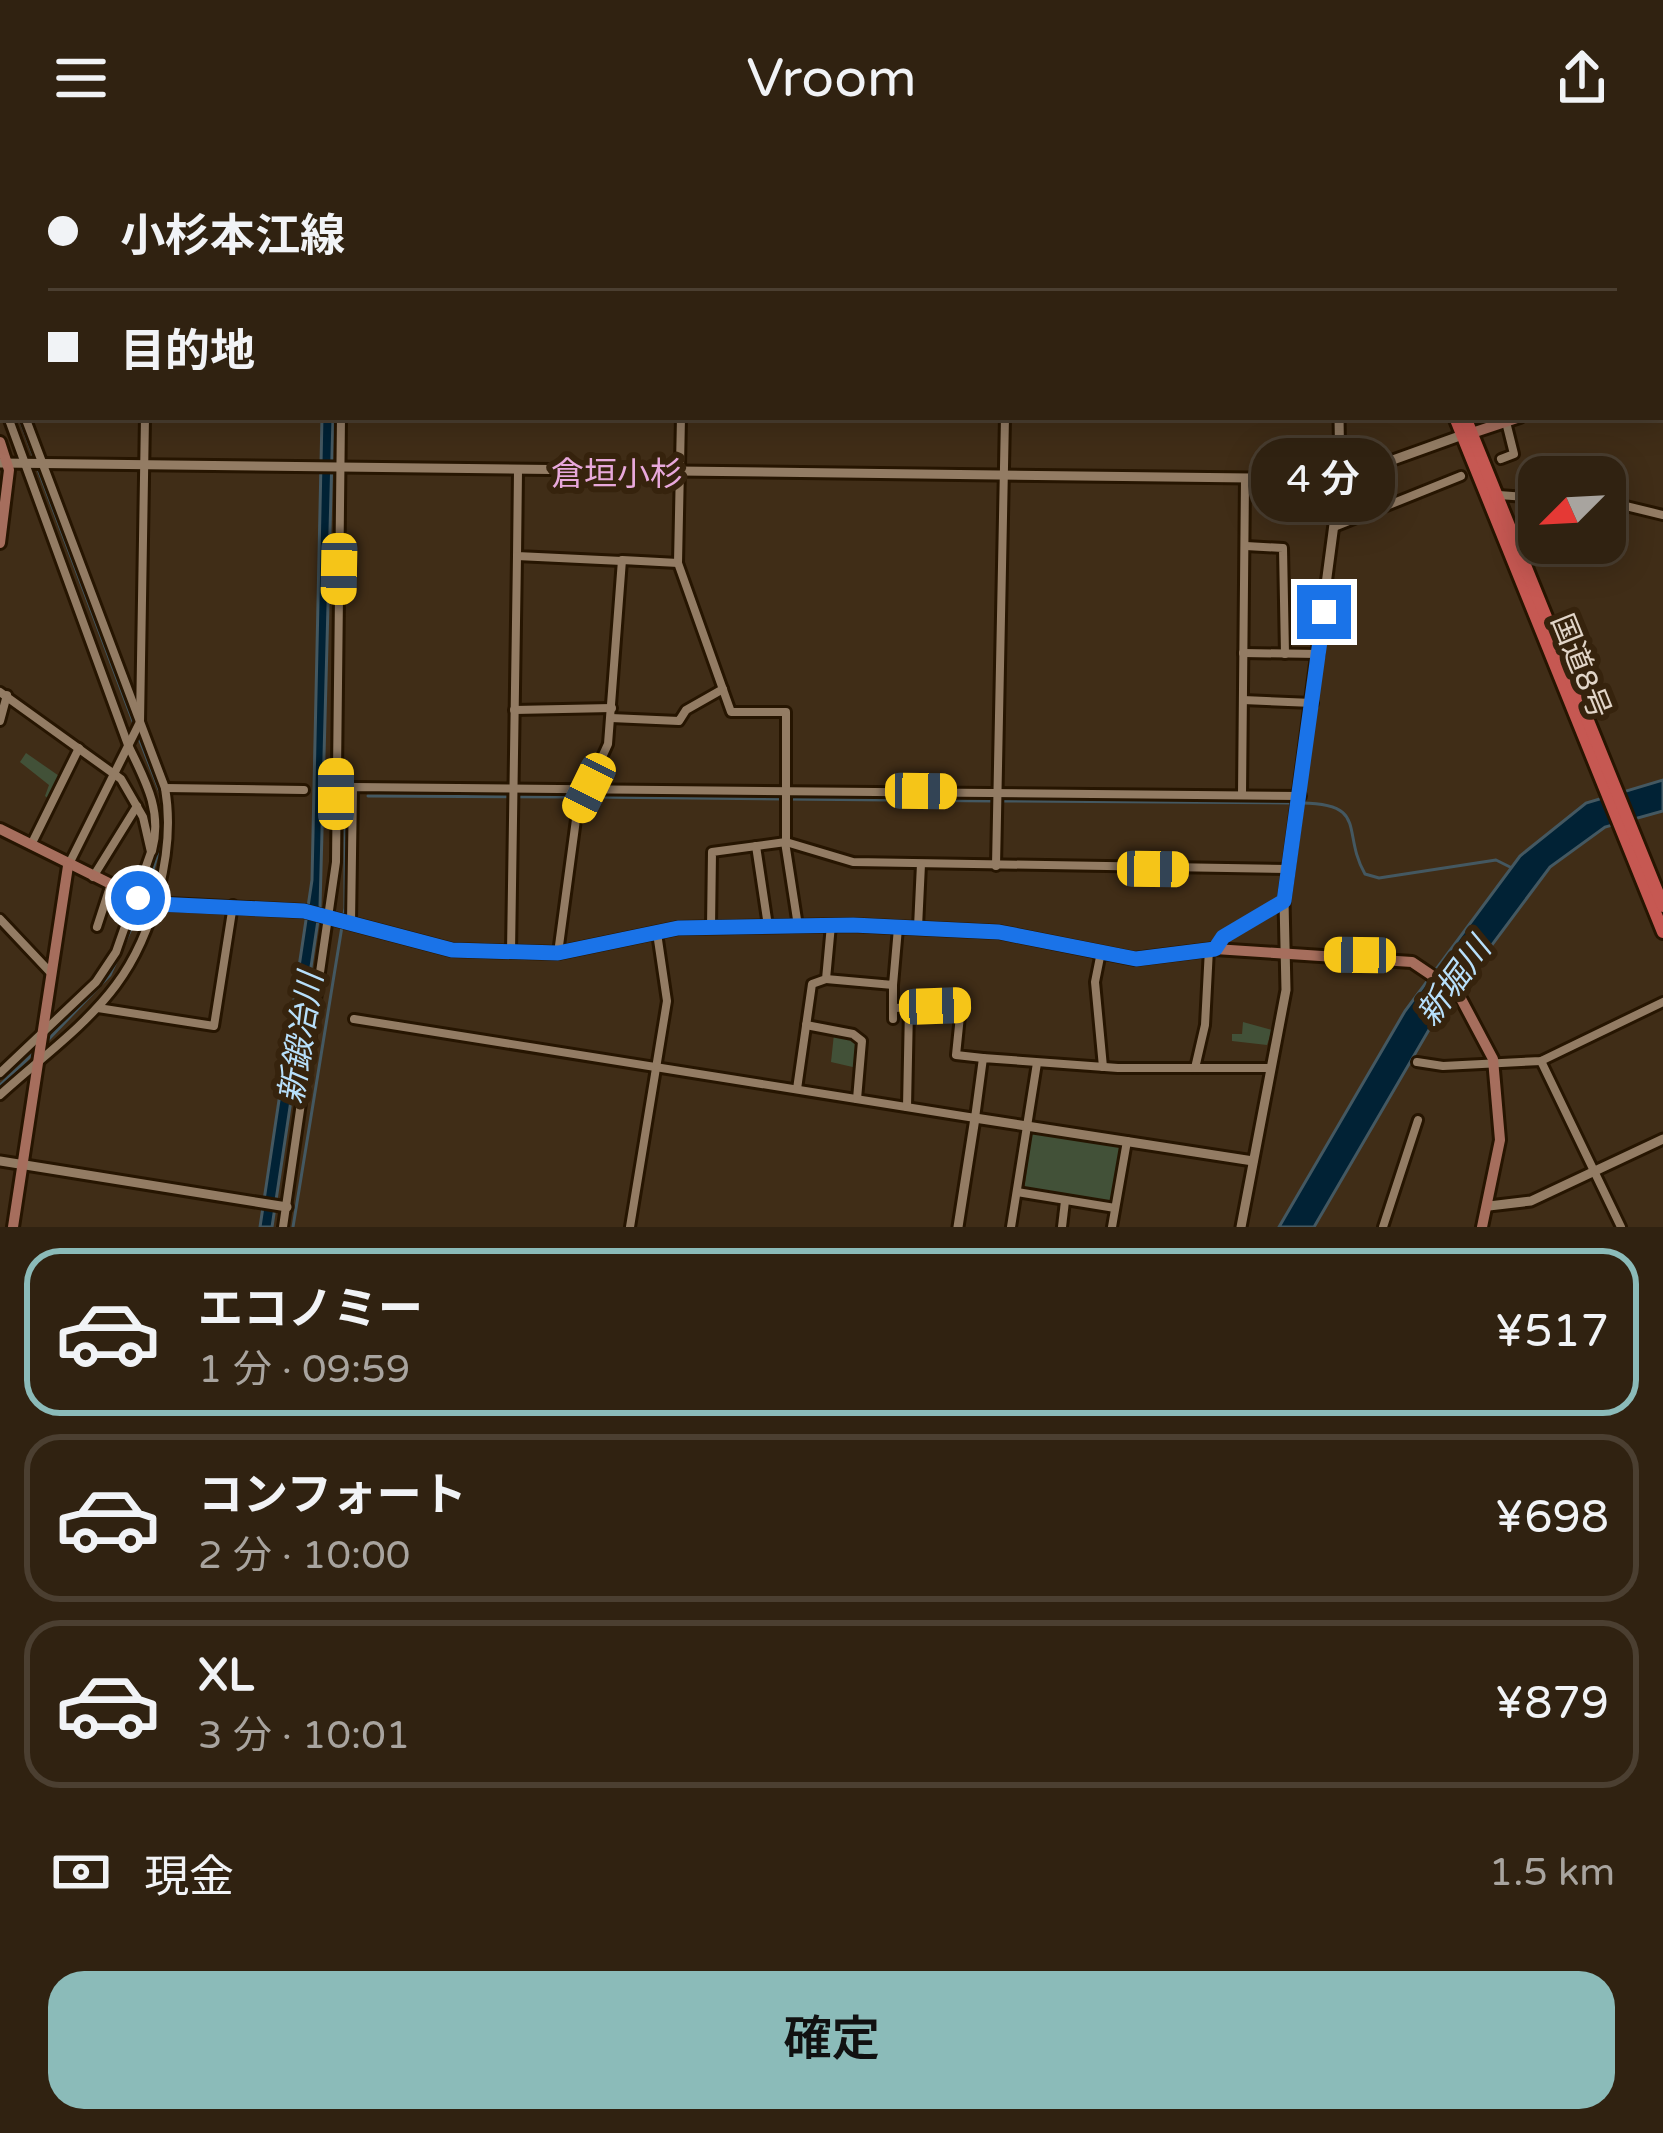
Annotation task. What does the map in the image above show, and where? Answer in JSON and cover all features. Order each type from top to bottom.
[{"type":"highway","name":"国道8号","points":[[1457,420],[1497,495],[1605,776]]},
{"type":"highway","name":"国道8号","points":[[1466,420],[1467,434],[1605,776],[1663,906]]},
{"type":"highway","name":"国道8号","points":[[1633,843],[1663,932]]},
{"type":"main road","points":[[1467,434],[1512,420]]},
{"type":"main road","points":[[0,442],[4,464],[0,543]]},
{"type":"main road","points":[[0,829],[144,900],[304,911],[452,950],[558,953],[711,927],[831,925],[999,932],[1144,959],[1212,949],[1387,957],[1432,972],[1458,993],[1493,1059],[1500,1140],[1482,1227]]},
{"type":"main road","points":[[13,1227],[68,866]]},
{"type":"street","points":[[0,1096],[96,1007],[129,963],[156,834],[152,795],[128,745],[9,420]]},
{"type":"street","points":[[0,1073],[96,982],[144,900],[172,827],[165,788],[26,420]]},
{"type":"street","points":[[68,866],[140,722],[145,420]]},
{"type":"street","points":[[283,1227],[331,916],[341,420]]},
{"type":"street","points":[[681,420],[678,562],[731,712],[787,712],[785,842],[798,926]]},
{"type":"street","points":[[996,866],[1005,420]]},
{"type":"street","points":[[1241,1227],[1286,990],[1284,901],[1302,796],[1340,479],[1339,420]]},
{"type":"street","points":[[1501,459],[1514,454],[1506,422]]},
{"type":"street","points":[[4,464],[1340,479],[1467,434]]},
{"type":"street","points":[[511,952],[518,471]]},
{"type":"street","points":[[1334,527],[1461,476]]},
{"type":"street","points":[[1242,795],[1245,479]]},
{"type":"street","points":[[1497,495],[1518,496]]},
{"type":"street","points":[[1626,506],[1663,515]]},
{"type":"street","points":[[1245,546],[1282,548],[1285,653]]},
{"type":"street","points":[[517,556],[678,562]]},
{"type":"street","points":[[558,953],[577,812],[608,744],[622,561]]},
{"type":"street","points":[[1243,653],[1319,654]]},
{"type":"street","points":[[514,710],[611,713],[679,722],[686,710],[723,688]]},
{"type":"street","points":[[0,721],[4,693],[114,774],[137,806],[151,852]]},
{"type":"street","points":[[1243,700],[1313,703]]},
{"type":"street","points":[[30,846],[79,748]]},
{"type":"street","points":[[351,922],[353,787],[1302,796]]},
{"type":"street","points":[[165,788],[304,790]]},
{"type":"street","points":[[93,878],[137,806]]},
{"type":"street","points":[[711,927],[712,852],[785,842],[854,862],[1288,869]]},
{"type":"street","points":[[756,846],[768,926]]},
{"type":"street","points":[[918,927],[920,864]]},
{"type":"street","points":[[97,928],[110,887]]},
{"type":"street","points":[[1195,1068],[1205,1025],[1212,949],[1223,937],[1284,901]]},
{"type":"street","points":[[96,1007],[214,1026],[233,905]]},
{"type":"street","points":[[0,920],[52,973]]},
{"type":"street","points":[[826,979],[831,925]]},
{"type":"street","points":[[898,926],[893,1013],[909,1007],[961,1006],[956,1055],[1103,1067],[1269,1068]]},
{"type":"street","points":[[631,1227],[667,1001],[657,933]]},
{"type":"street","points":[[1101,952],[1095,982],[1103,1067]]},
{"type":"street","points":[[797,1089],[812,984],[826,979],[893,985]]},
{"type":"street","points":[[1417,1062],[1443,1066],[1493,1059],[1540,1061],[1663,1002]]},
{"type":"street","points":[[907,1107],[909,1007]]},
{"type":"street","points":[[354,1019],[1252,1161]]},
{"type":"street","points":[[806,1025],[853,1034],[862,1041],[856,1099]]},
{"type":"street","points":[[958,1227],[983,1058]]},
{"type":"street","points":[[1540,1061],[1621,1227]]},
{"type":"street","points":[[1011,1227],[1037,1062]]},
{"type":"street","points":[[1383,1227],[1418,1120]]},
{"type":"street","points":[[1490,1206],[1531,1202],[1663,1139]]},
{"type":"street","points":[[1112,1227],[1127,1141]]},
{"type":"street","points":[[0,1161],[284,1207]]},
{"type":"street","points":[[1017,1192],[1115,1208]]},
{"type":"street","points":[[1062,1227],[1065,1201]]},
{"type":"green space","points":[[26,753],[62,778],[51,801],[45,796],[49,785],[20,762]]},
{"type":"green space","points":[[1243,1022],[1272,1030],[1267,1045],[1232,1041],[1232,1034],[1242,1034]]},
{"type":"green space","points":[[834,1034],[851,1035],[860,1042],[857,1068],[831,1062]]},
{"type":"green space","points":[[1032,1131],[1121,1147],[1113,1201],[1106,1204],[1024,1190]]},
{"type":"water","name":"新鍛冶川","points":[[322,420],[333,420],[320,907],[272,1227],[260,1227],[312,880]]},
{"type":"water","name":"新堀川","points":[[1663,780],[1663,811],[1605,827],[1550,867],[1430,1028],[1314,1227],[1279,1227],[1405,1011],[1520,856],[1586,803]]},
{"type":"waterway","points":[[20,420],[35,460]]},
{"type":"waterway","points":[[38,469],[134,724]]},
{"type":"waterway","points":[[137,733],[162,797]]},
{"type":"waterway","points":[[368,796],[578,797]]},
{"type":"waterway","points":[[588,797],[992,801]]},
{"type":"waterway","points":[[1002,801],[1292,803]]},
{"type":"waterway","points":[[1302,803],[1323,805],[1345,815],[1365,874],[1379,878],[1496,860],[1510,867]]},
{"type":"waterway","name":"新鍛冶川","points":[[293,1227],[345,908],[345,813]]},
{"type":"waterway","points":[[145,896],[163,836]]},
{"type":"waterway","points":[[46,1042],[110,975],[142,905]]},
{"type":"waterway","points":[[0,1085],[34,1053]]},
{"type":"district","name":"倉垣小杉","points":[[617,473]]},
{"type":"route","points":[[138,898],[157,904],[304,911],[452,950],[558,953],[602,948],[678,928],[853,925],[999,932],[1136,959],[1215,949],[1223,937],[1284,901],[1324,612]]}]
